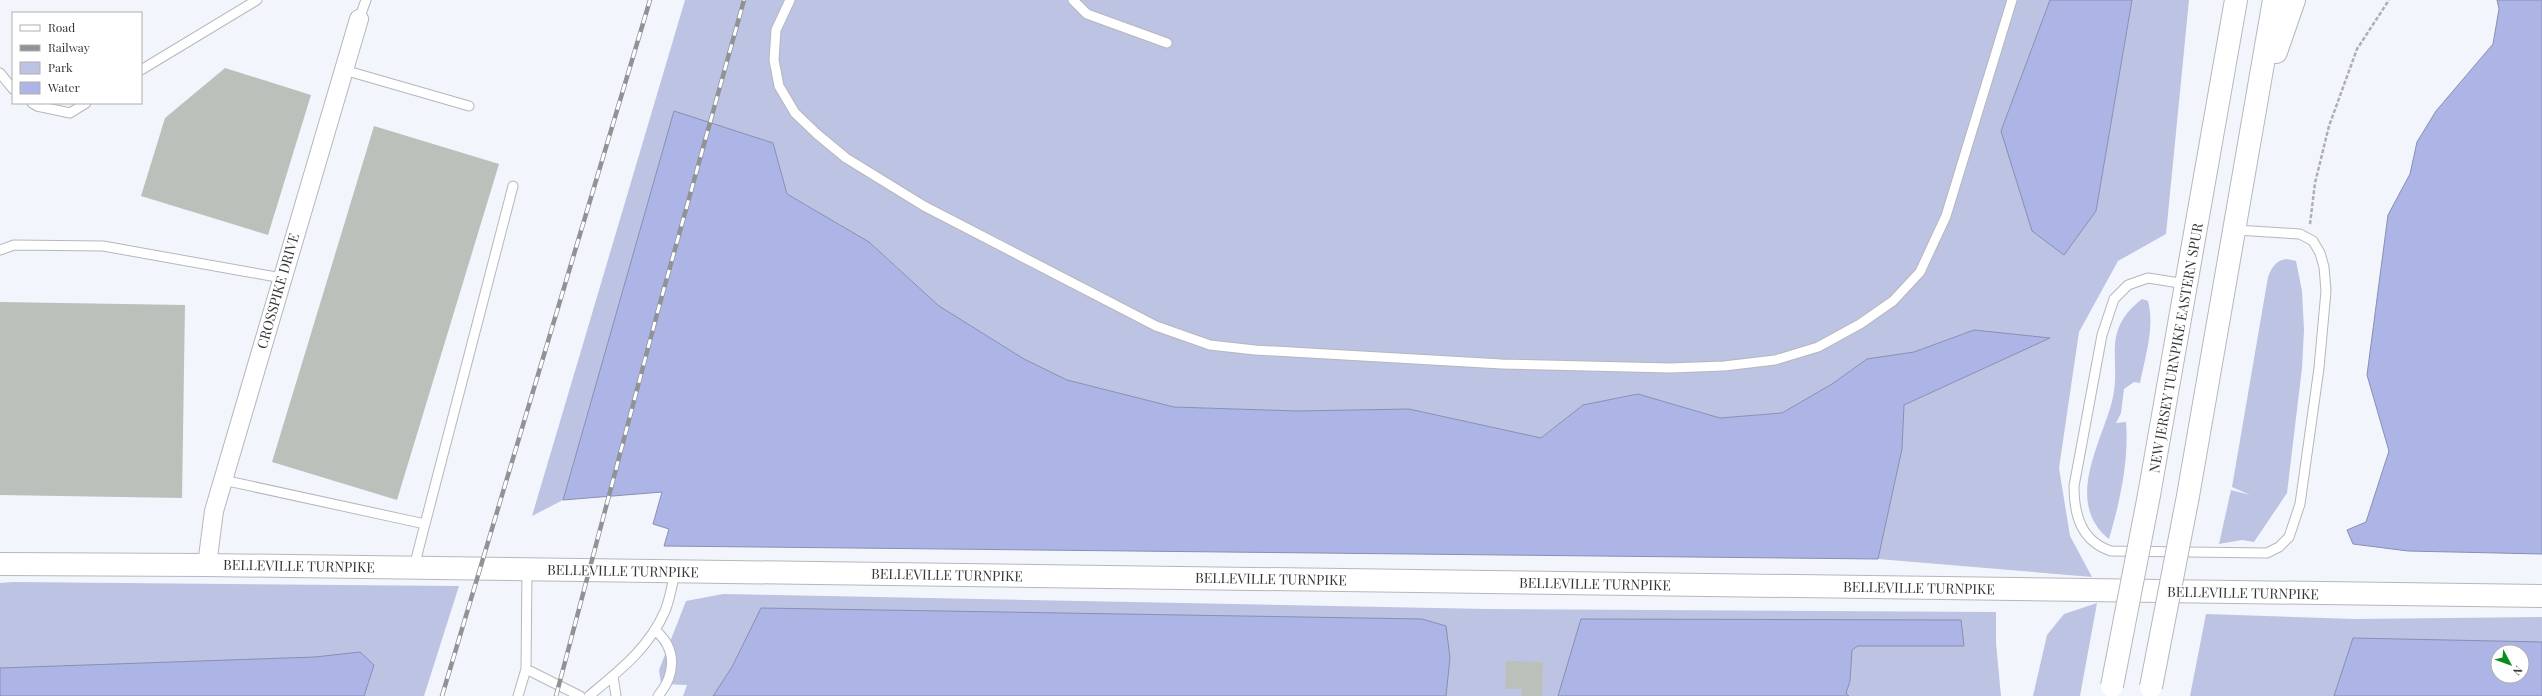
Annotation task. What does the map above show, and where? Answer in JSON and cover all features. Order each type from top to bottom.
[{"type":"main road","name":"NEW JERSEY TURNPIKE EASTERN SPUR","points":[[2111,691],[2149,495],[2236,0]]},
{"type":"main road","points":[[2150,691],[2188,496],[2236,230],[2274,0]]},
{"type":"main road","points":[[2255,114],[2294,0]]},
{"type":"main road","name":"BELLEVILLE TURNPIKE","points":[[0,564],[207,565],[2542,596]]},
{"type":"street","name":"CROSSPIKE DRIVE","points":[[207,565],[211,526],[223,480],[359,19]]},
{"type":"lane","points":[[142,69],[257,0]]},
{"type":"lane","points":[[359,19],[366,0]]},
{"type":"lane","points":[[790,0],[776,30],[774,60],[779,86],[795,113],[817,134],[846,158],[924,206],[1156,326],[1210,345],[1255,350],[1502,364],[1670,368],[1724,366],[1775,360],[1818,347],[1860,324],[1893,301],[1920,272],[1946,216],[2012,0]]},
{"type":"lane","points":[[1073,0],[1087,14],[1167,43]]},
{"type":"lane","points":[[344,70],[470,106]]},
{"type":"lane","points":[[0,72],[12,88]]},
{"type":"lane","points":[[34,104],[70,113],[84,104]]},
{"type":"lane","points":[[414,568],[513,186]]},
{"type":"lane","points":[[2187,284],[2148,278],[2138,281],[2128,285],[2121,291],[2109,309],[2102,335],[2074,486],[2075,511],[2083,531],[2089,538],[2102,548],[2111,551],[2267,553],[2279,547],[2292,531],[2300,504],[2311,432],[2326,291],[2322,257],[2313,241],[2290,233],[2236,230]]},
{"type":"lane","points":[[0,250],[14,246],[103,246],[282,278]]},
{"type":"lane","points":[[223,480],[425,524]]},
{"type":"lane","points":[[518,696],[526,669],[527,570]]},
{"type":"lane","points":[[589,696],[630,662],[656,631],[666,610],[675,572]]},
{"type":"lane","points":[[656,631],[667,640],[672,656],[670,677],[658,696]]},
{"type":"lane","points":[[526,669],[580,696]]},
{"type":"lane","points":[[613,676],[616,696]]},
{"type":"path","points":[[2308,238],[2315,183],[2329,126],[2357,50],[2389,0]]},
{"type":"green space","points":[[685,0],[2050,0],[2001,131],[2096,211],[2132,0],[2189,0],[2166,234],[2118,261],[2079,332],[2059,468],[2070,536],[2092,577],[1878,559],[1902,449],[1904,405],[2049,338],[1974,330],[1914,352],[1867,359],[1832,384],[1782,413],[1720,418],[1638,394],[1583,405],[1541,438],[1409,409],[1297,411],[1174,407],[1067,380],[1024,359],[939,306],[869,242],[787,194],[773,143],[674,112],[563,500],[532,516]]},
{"type":"green space","points":[[2287,259],[2296,261],[2302,291],[2304,330],[2302,368],[2287,493],[2254,542],[2242,540],[2219,544],[2231,490],[2250,495],[2232,487],[2268,277],[2277,262]]},
{"type":"green space","points":[[2142,299],[2148,301],[2150,311],[2150,332],[2140,383],[2134,382],[2124,389],[2121,413],[2116,423],[2126,422],[2127,437],[2123,481],[2109,539],[2096,525],[2089,509],[2087,492],[2089,475],[2093,457],[2111,405],[2114,389],[2116,336],[2120,324]]},
{"type":"green space","points":[[0,583],[459,586],[424,696],[0,696]]},
{"type":"green space","points":[[723,594],[1487,609],[1996,612],[1996,643],[2001,696],[683,696],[687,685],[661,684],[659,670],[686,601]]},
{"type":"green space","points":[[2097,603],[2080,696],[2033,696],[2047,635],[2064,614]]},
{"type":"green space","points":[[2206,614],[2355,619],[2542,617],[2542,696],[2190,696]]},
{"type":"water","points":[[2050,0],[2132,0],[2096,211],[2064,255],[2032,231],[2001,131]]},
{"type":"water","points":[[2497,0],[2542,0],[2542,554],[2408,551],[2353,544],[2347,530],[2366,522],[2389,451],[2367,375],[2388,215],[2410,174],[2417,142],[2436,111],[2493,44],[2499,9]]},
{"type":"water","points":[[674,111],[773,143],[787,194],[869,242],[939,306],[1024,359],[1067,380],[1174,407],[1297,411],[1409,409],[1541,438],[1583,405],[1638,394],[1720,418],[1782,413],[1832,384],[1867,359],[1914,352],[1974,330],[2050,338],[1904,405],[1902,449],[1878,559],[664,546],[669,529],[653,524],[662,492],[563,500]]},
{"type":"water","points":[[761,608],[1422,619],[1446,626],[1450,658],[1446,696],[713,696],[732,667]]},
{"type":"water","points":[[1581,619],[1961,620],[1964,646],[1858,646],[1852,650],[1850,681],[1846,693],[1849,696],[1558,696]]},
{"type":"water","points":[[2353,638],[2542,642],[2542,696],[2334,696]]},
{"type":"water","points":[[360,652],[374,665],[364,696],[0,696],[0,668],[315,657]]},
{"type":"building","points":[[225,68],[311,95],[268,235],[141,196],[165,118]]},
{"type":"building","points":[[374,126],[499,164],[397,500],[272,462]]},
{"type":"building","points":[[0,302],[185,305],[182,498],[0,495]]},
{"type":"building","points":[[1506,661],[1543,662],[1542,696],[1521,696],[1522,689],[1505,689]]},
{"type":"railway","points":[[442,696],[650,0]]},
{"type":"railway","points":[[556,696],[657,314],[744,0]]}]
